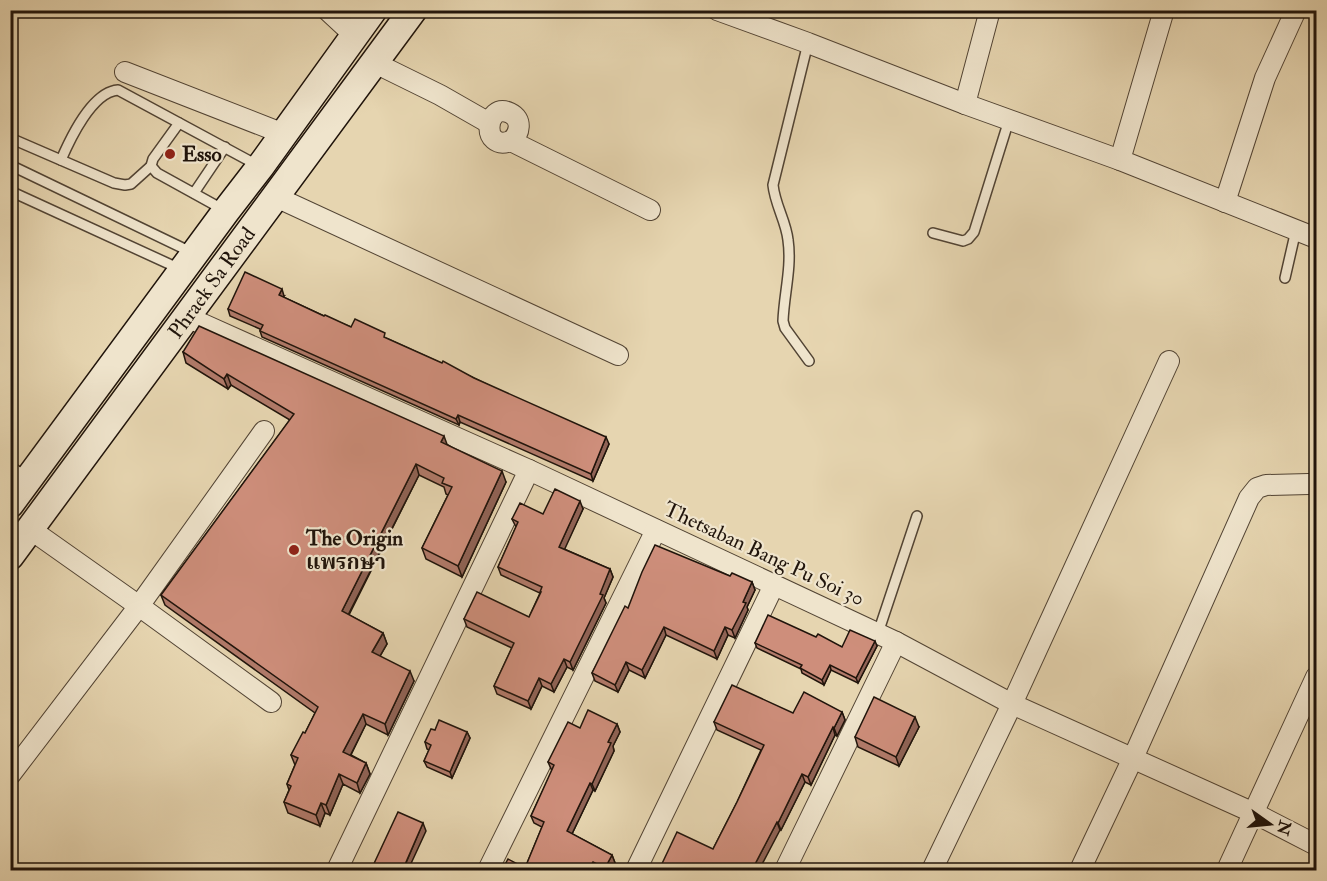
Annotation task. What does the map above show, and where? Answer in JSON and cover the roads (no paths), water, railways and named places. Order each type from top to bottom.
[{"type":"main road","name":"Phraek Sa Road","points":[[10,504],[20,473],[189,262],[373,10]]},
{"type":"main road","name":"Phraek Sa Road","points":[[10,556],[413,10]]},
{"type":"street","points":[[327,10],[355,36]]},
{"type":"street","points":[[717,10],[1120,160],[1317,238]]},
{"type":"street","points":[[965,104],[990,10]]},
{"type":"street","points":[[1120,160],[1164,10]]},
{"type":"street","points":[[1225,202],[1265,78],[1296,10]]},
{"type":"street","points":[[375,63],[489,123],[492,138],[501,143],[511,141],[650,210]]},
{"type":"street","points":[[124,72],[284,134]]},
{"type":"street","points":[[276,197],[618,355]]},
{"type":"street","name":"Thetsaban Bang Pu Soi 30","points":[[187,317],[529,470],[878,633],[1011,704],[1254,813],[1317,845]]},
{"type":"street","points":[[932,870],[1169,361]]},
{"type":"street","points":[[10,775],[139,606],[264,431]]},
{"type":"street","points":[[337,870],[529,470]]},
{"type":"street","points":[[1080,870],[1250,498],[1257,488],[1266,485],[1309,484]]},
{"type":"street","points":[[30,529],[271,702]]},
{"type":"street","points":[[488,870],[656,530]]},
{"type":"street","points":[[636,870],[774,585]]},
{"type":"street","points":[[785,870],[896,642]]},
{"type":"street","points":[[1227,870],[1317,678]]},
{"type":"lane","points":[[808,43],[773,185],[774,198],[784,223],[789,246],[783,321],[785,328],[809,361]]},
{"type":"lane","points":[[61,160],[72,134],[81,121],[103,95],[118,90],[260,167]]},
{"type":"lane","points":[[933,233],[963,241],[974,232],[1008,120]]},
{"type":"lane","points":[[10,138],[114,183],[124,185],[131,184],[151,166],[153,159],[179,123]]},
{"type":"lane","points":[[194,193],[225,147]]},
{"type":"lane","points":[[10,165],[189,262]]},
{"type":"lane","points":[[151,166],[157,173],[226,211]]},
{"type":"lane","points":[[10,191],[189,262]]},
{"type":"lane","points":[[1285,278],[1296,230]]},
{"type":"lane","points":[[878,633],[917,516]]},
{"type":"place","name":"Esso","points":[[170,154]]},
{"type":"place","name":"The Origin แพรกษา","points":[[294,550]]}]
